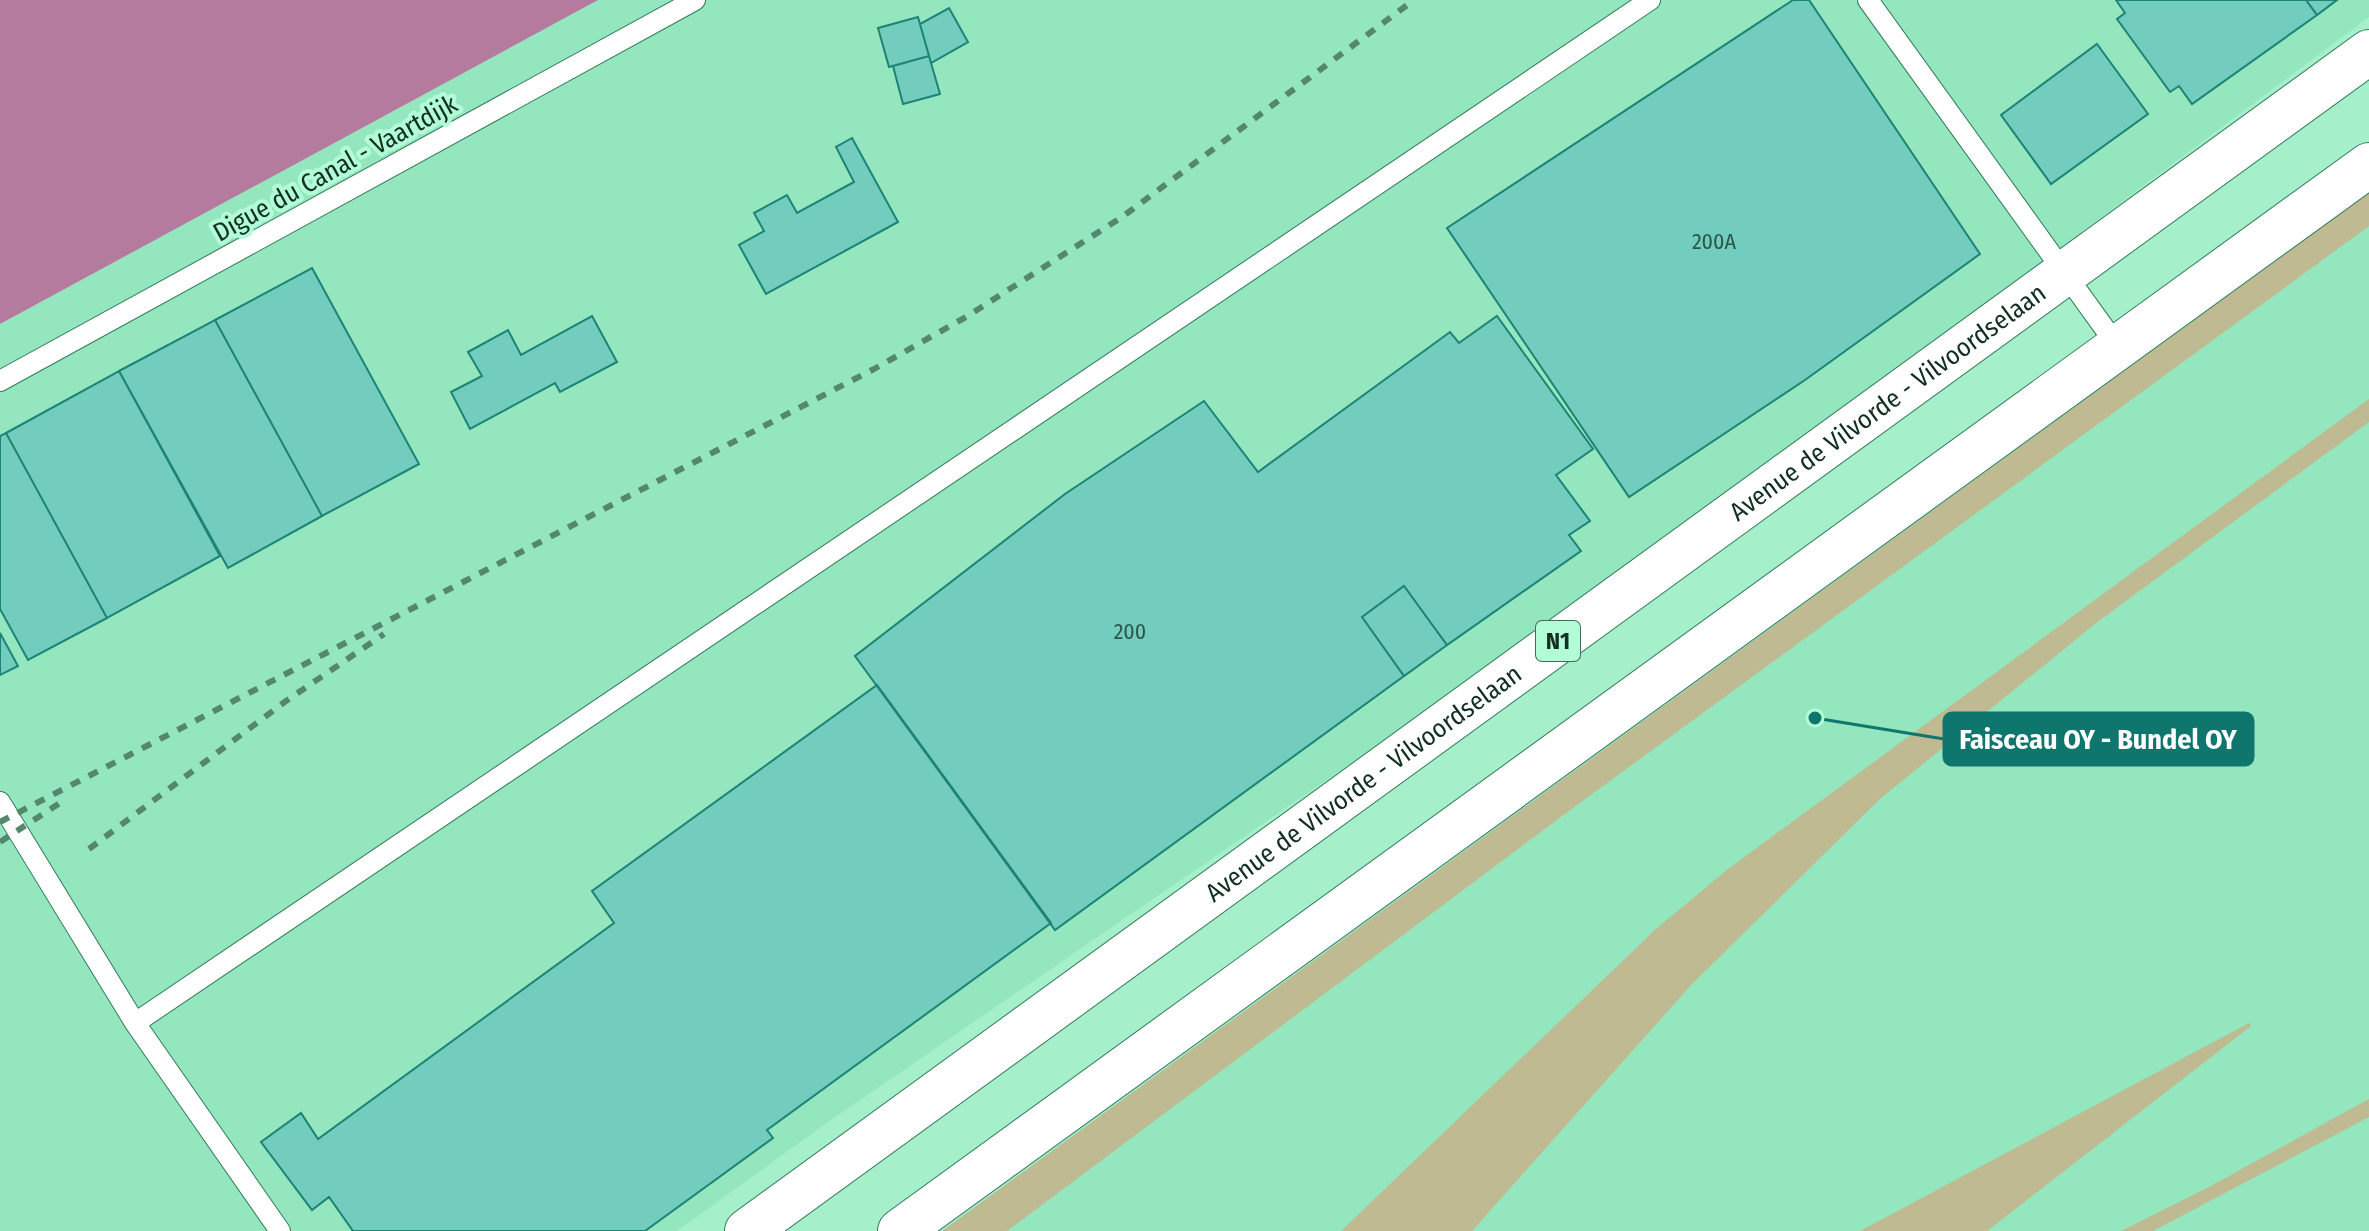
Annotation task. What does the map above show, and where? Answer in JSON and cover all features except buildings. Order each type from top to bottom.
[{"type":"main road","name":"Avenue de Vilvorde - Vilvoordselaan","points":[[747,1231],[2369,52]]},
{"type":"main road","points":[[900,1231],[2369,165]]},
{"type":"lane","name":"Digue du Canal - Vaartdijk","points":[[0,381],[695,0]]},
{"type":"lane","points":[[135,1023],[1650,0]]},
{"type":"lane","points":[[1868,0],[2118,347]]},
{"type":"lane","points":[[0,802],[135,1023],[280,1231]]},
{"type":"shaded area","points":[[0,0],[598,0],[0,324]]},
{"type":"shaded area","points":[[598,0],[2369,0],[2369,17],[1592,598],[831,1120],[677,1231],[0,1231],[0,324]]},
{"type":"shaded area","points":[[2369,193],[2369,1231],[942,1231],[1788,615]]},
{"type":"shaded area","points":[[2369,193],[2369,226],[1577,805],[1007,1231],[942,1231]]},
{"type":"shaded area","points":[[2369,399],[2369,422],[2096,623],[1880,799],[1692,984],[1472,1231],[1341,1231],[1657,928],[1728,869]]},
{"type":"shaded area","points":[[2249,1023],[2251,1026],[1987,1231],[1860,1231]]},
{"type":"shaded area","points":[[2369,1099],[2369,1117],[2153,1231],[2121,1231],[2207,1188]]},
{"type":"railway","points":[[0,822],[874,369],[966,317],[1122,217],[1414,0]]},
{"type":"railway","points":[[89,849],[286,701],[384,634]]},
{"type":"railway","points":[[0,842],[63,801]]},
{"type":"place","name":"Faisceau OY - Bundel OY","points":[[1815,718]]}]
